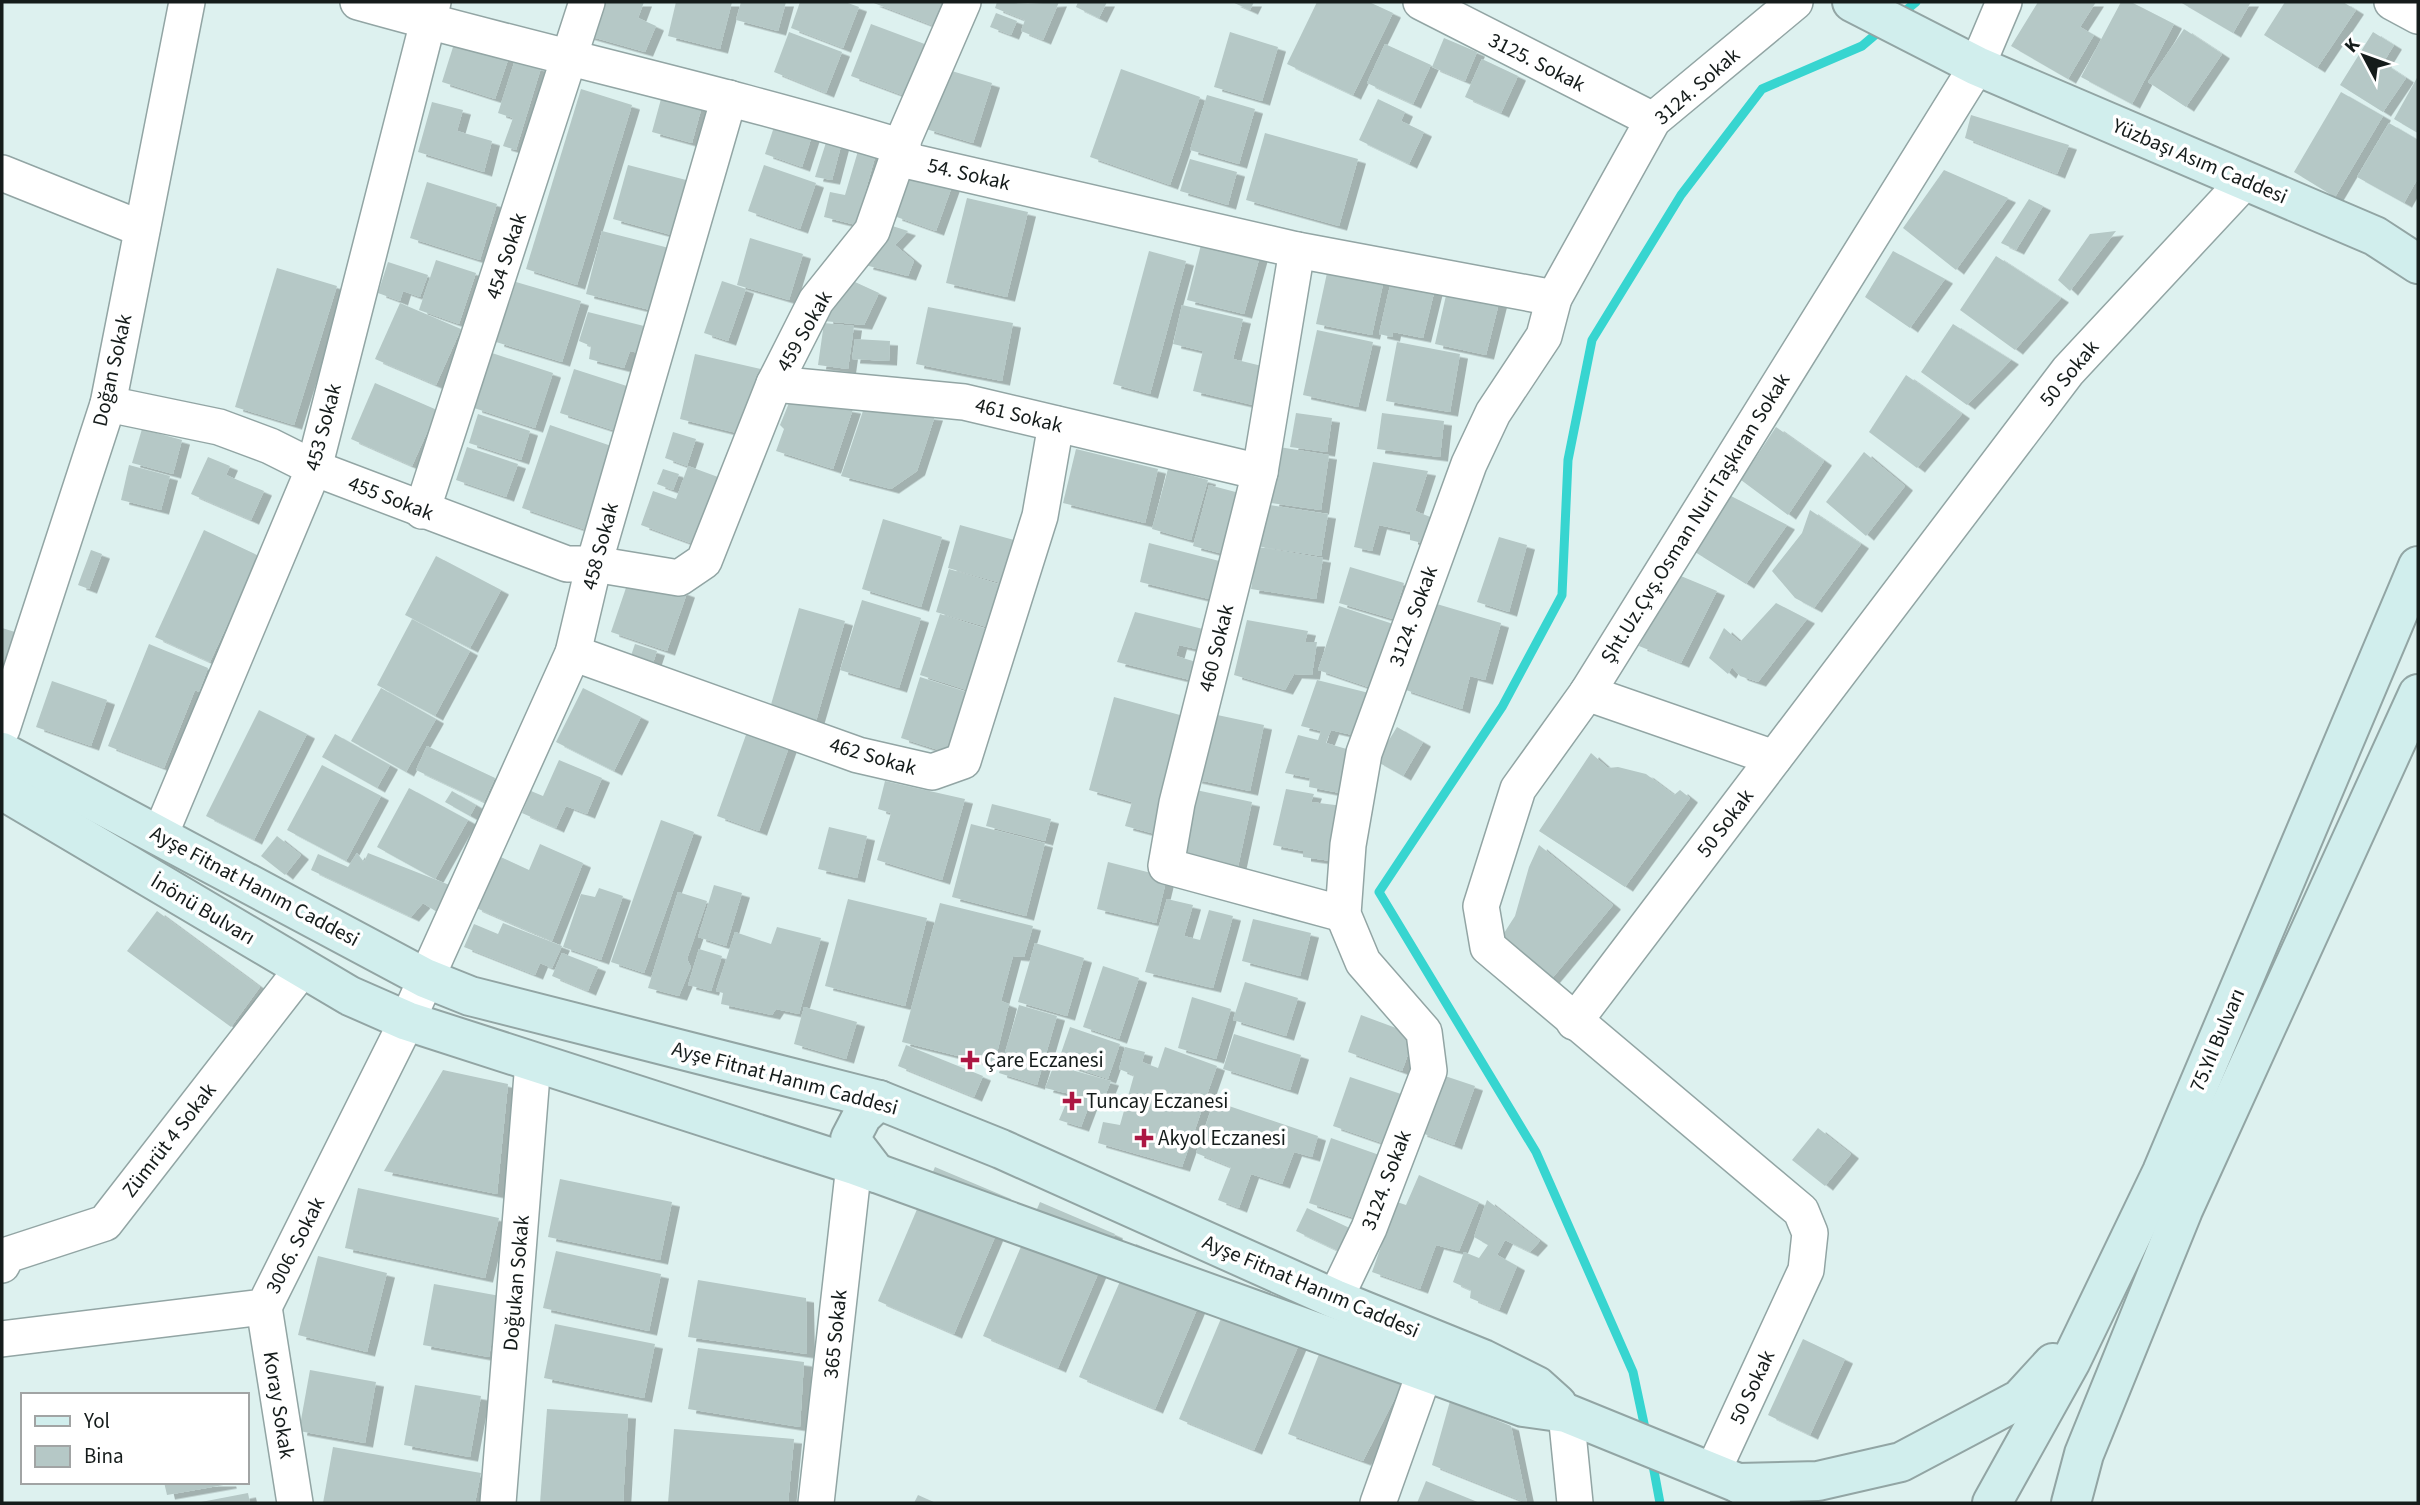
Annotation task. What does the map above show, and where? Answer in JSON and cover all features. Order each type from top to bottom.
[{"type":"main road","name":"Yüzbaşı Asım Caddesi","points":[[1852,2],[1961,58],[2375,236],[2418,264]]},
{"type":"main road","name":"75.Yıl Bulvarı","points":[[1992,1503],[2088,1326],[2162,1172],[2418,566]]},
{"type":"main road","name":"75.Yıl Bulvarı","points":[[2071,1503],[2084,1454],[2183,1210],[2418,694]]},
{"type":"main road","name":"Ayşe Fitnat Hanım Caddesi","points":[[2,752],[425,978],[470,996],[879,1100],[1001,1149],[1335,1299],[1483,1359],[1537,1386],[1566,1413]]},
{"type":"main road","name":"İnönü Bulvarı","points":[[2,790],[351,996],[407,1021]]},
{"type":"main road","name":"Ayşe Fitnat Hanım Caddesi","points":[[407,1021],[865,1169],[1524,1407],[1566,1413],[1756,1491]]},
{"type":"main road","points":[[865,1169],[850,1139],[862,1116],[879,1100]]},
{"type":"main road","points":[[1756,1491],[1818,1481],[1901,1462],[2020,1399],[2088,1326]]},
{"type":"street","name":"Doğan Sokak","points":[[2,729],[108,404],[187,2]]},
{"type":"street","name":"54. Sokak","points":[[358,2],[430,11],[571,57],[729,97],[902,147],[909,161],[1297,250],[1554,298]]},
{"type":"street","name":"454 Sokak","points":[[422,511],[587,2]]},
{"type":"street","name":"459 Sokak","points":[[594,564],[679,578],[704,561],[774,384],[816,301],[872,231],[902,147],[963,2]]},
{"type":"street","name":"3125. Sokak","points":[[1421,2],[1653,120]]},
{"type":"street","name":"3124. Sokak","points":[[1335,1299],[1369,1228],[1429,1070],[1424,1032],[1363,962],[1343,914],[1348,845],[1364,752],[1469,464],[1493,413],[1544,336],[1554,298],[1653,120],[1795,2]]},
{"type":"street","name":"Şht.Uz.Çvş.Osman Nuri Taşkıran Sokak","points":[[1574,1023],[1488,947],[1481,905],[1518,789],[1587,693],[1961,58],[2004,2]]},
{"type":"street","points":[[2392,2],[2418,16]]},
{"type":"street","name":"453 Sokak","points":[[160,835],[314,468],[430,11]]},
{"type":"street","name":"458 Sokak","points":[[425,978],[573,653],[594,564],[729,97]]},
{"type":"street","points":[[2,173],[142,229]]},
{"type":"street","name":"50 Sokak","points":[[1756,1491],[1806,1269],[1810,1233],[1801,1211],[1574,1023],[2068,371],[2245,181]]},
{"type":"street","name":"460 Sokak","points":[[1297,250],[1259,472],[1177,803],[1166,866],[1343,914]]},
{"type":"street","name":"461 Sokak","points":[[774,384],[964,402],[1259,472]]},
{"type":"street","name":"455 Sokak","points":[[108,404],[219,427],[422,511],[567,564],[594,564]]},
{"type":"street","name":"462 Sokak","points":[[573,653],[859,755],[932,772],[963,761],[1040,516],[1056,424]]},
{"type":"street","points":[[1587,693],[1774,758]]},
{"type":"street","name":"Zümrüt 4 Sokak","points":[[2,1265],[7,1255],[105,1223],[303,968]]},
{"type":"street","name":"3006. Sokak","points":[[2,1339],[264,1307],[407,1021],[425,978]]},
{"type":"street","name":"Doğukan Sokak","points":[[498,1503],[533,1062]]},
{"type":"street","name":"365 Sokak","points":[[816,1503],[865,1169]]},
{"type":"street","name":"Koray Sokak","points":[[264,1307],[295,1503]]},
{"type":"street","points":[[1378,1503],[1424,1371]]},
{"type":"street","points":[[1566,1413],[1575,1503]]},
{"type":"building","points":[[596,2],[644,2],[638,18],[656,26],[645,52],[585,35]]},
{"type":"building","points":[[676,2],[732,2],[720,49],[668,36]]},
{"type":"building","points":[[741,2],[786,2],[778,31],[736,20]]},
{"type":"building","points":[[800,2],[845,2],[859,7],[843,48],[791,28]]},
{"type":"building","points":[[871,2],[943,2],[934,26]]},
{"type":"building","points":[[997,2],[1059,2],[1043,40],[1021,31],[1025,20],[995,8]]},
{"type":"building","points":[[1078,2],[1107,2],[1099,18],[1076,7]]},
{"type":"building","points":[[1232,2],[1254,2],[1250,10]]},
{"type":"building","points":[[1317,2],[1369,2],[1393,13],[1353,95],[1287,64]]},
{"type":"building","points":[[2038,2],[2096,2],[2080,27],[2094,35],[2068,79],[2011,46]]},
{"type":"building","points":[[2121,2],[2131,2],[2174,24],[2132,104],[2081,77]]},
{"type":"building","points":[[2180,2],[2251,2],[2233,33]]},
{"type":"building","points":[[2285,2],[2343,2],[2356,10],[2317,68],[2264,35]]},
{"type":"building","points":[[996,13],[1017,21],[1011,35],[990,27]]},
{"type":"building","points":[[871,24],[930,46],[910,98],[851,76]]},
{"type":"building","points":[[2184,29],[2222,54],[2186,107],[2148,82]]},
{"type":"building","points":[[458,31],[512,48],[495,99],[442,82]]},
{"type":"building","points":[[789,32],[842,52],[826,93],[774,72]]},
{"type":"building","points":[[1230,32],[1278,47],[1262,101],[1214,87]]},
{"type":"building","points":[[2373,32],[2394,45],[2383,63],[2406,78],[2383,112],[2340,85]]},
{"type":"building","points":[[1444,38],[1477,52],[1465,81],[1432,67]]},
{"type":"building","points":[[1385,44],[1431,65],[1413,104],[1367,83]]},
{"type":"building","points":[[1482,59],[1518,76],[1501,113],[1465,97]]},
{"type":"building","points":[[515,60],[541,68],[516,150],[503,146],[513,118],[498,113]]},
{"type":"building","points":[[945,69],[992,83],[973,143],[926,129]]},
{"type":"building","points":[[1121,69],[1200,97],[1170,185],[1090,157]]},
{"type":"building","points":[[2418,76],[2418,133],[2394,119]]},
{"type":"building","points":[[664,88],[704,99],[692,143],[652,132]]},
{"type":"building","points":[[581,89],[632,105],[577,285],[526,269]]},
{"type":"building","points":[[2341,92],[2383,116],[2335,197],[2294,172]]},
{"type":"building","points":[[1207,95],[1255,109],[1239,164],[1190,150]]},
{"type":"building","points":[[1378,99],[1405,112],[1401,121],[1424,132],[1409,164],[1359,140]]},
{"type":"building","points":[[432,102],[463,110],[457,131],[492,141],[484,172],[418,152]]},
{"type":"building","points":[[1971,115],[2069,145],[2057,174],[1965,138]]},
{"type":"building","points":[[2389,123],[2418,140],[2418,178],[2404,203],[2357,177]]},
{"type":"building","points":[[775,124],[812,136],[802,167],[765,154]]},
{"type":"building","points":[[830,130],[879,143],[856,225],[824,217],[830,192],[845,195],[858,151],[841,146],[832,180],[815,177]]},
{"type":"building","points":[[1265,133],[1358,159],[1339,226],[1246,200]]},
{"type":"building","points":[[1190,159],[1237,172],[1228,205],[1180,191]]},
{"type":"building","points":[[914,164],[955,178],[936,231],[894,216]]},
{"type":"building","points":[[628,165],[690,181],[675,236],[613,219]]},
{"type":"building","points":[[764,165],[816,183],[800,229],[748,211]]},
{"type":"building","points":[[1944,170],[2008,198],[1956,270],[1903,228]]},
{"type":"building","points":[[427,182],[497,204],[480,260],[410,238]]},
{"type":"building","points":[[967,198],[1028,212],[1007,297],[946,283]]},
{"type":"building","points":[[2029,199],[2043,206],[2016,250],[2001,243]]},
{"type":"building","points":[[883,223],[908,231],[895,245],[914,261],[908,276],[865,265]]},
{"type":"building","points":[[602,231],[669,248],[654,311],[586,294]]},
{"type":"building","points":[[2116,231],[2070,291],[2058,280],[2090,234]]},
{"type":"building","points":[[1203,237],[1261,252],[1244,314],[1187,300]]},
{"type":"building","points":[[750,238],[803,254],[789,300],[737,285]]},
{"type":"building","points":[[1149,251],[1186,261],[1150,394],[1113,384]]},
{"type":"building","points":[[1893,251],[1945,279],[1910,328],[1865,297]]},
{"type":"building","points":[[1996,256],[2061,298],[2015,350],[1960,310]]},
{"type":"building","points":[[1330,259],[1386,270],[1372,335],[1316,324]]},
{"type":"building","points":[[436,260],[476,273],[459,324],[419,310]]},
{"type":"building","points":[[388,262],[428,275],[420,297],[403,291],[400,301],[378,293]]},
{"type":"building","points":[[277,268],[337,286],[294,425],[235,407]]},
{"type":"building","points":[[844,277],[879,293],[864,325],[824,321]]},
{"type":"building","points":[[722,281],[746,289],[728,341],[704,333]]},
{"type":"building","points":[[1391,281],[1435,289],[1423,338],[1393,332],[1392,337],[1379,334]]},
{"type":"building","points":[[516,282],[581,301],[562,362],[496,342]]},
{"type":"building","points":[[1447,291],[1499,303],[1486,355],[1435,344]]},
{"type":"building","points":[[400,303],[461,329],[436,385],[375,359]]},
{"type":"building","points":[[1182,305],[1243,319],[1233,359],[1262,366],[1253,405],[1193,391],[1203,351],[1173,344]]},
{"type":"building","points":[[928,307],[1013,323],[1002,381],[916,364]]},
{"type":"building","points":[[588,312],[652,328],[643,354],[630,351],[624,368],[589,359],[591,346],[579,341]]},
{"type":"building","points":[[824,323],[854,326],[848,369],[818,365]]},
{"type":"building","points":[[1953,324],[2011,360],[1967,405],[1921,372]]},
{"type":"building","points":[[1317,330],[1373,342],[1358,407],[1303,395]]},
{"type":"building","points":[[855,339],[890,341],[889,361],[852,359]]},
{"type":"building","points":[[1397,342],[1460,354],[1450,412],[1386,401]]},
{"type":"building","points":[[492,353],[553,373],[535,428],[474,408]]},
{"type":"building","points":[[695,354],[765,370],[749,436],[680,419]]},
{"type":"building","points":[[574,369],[633,388],[619,432],[560,413]]},
{"type":"building","points":[[1906,375],[1962,414],[1917,468],[1869,432]]},
{"type":"building","points":[[375,383],[437,410],[412,466],[351,439]]},
{"type":"building","points":[[791,398],[853,409],[833,469],[776,451],[784,429],[780,425]]},
{"type":"building","points":[[864,408],[935,416],[917,471],[891,489],[841,476]]},
{"type":"building","points":[[1296,413],[1332,418],[1327,452],[1290,447]]},
{"type":"building","points":[[1382,413],[1444,421],[1440,457],[1377,449]]},
{"type":"building","points":[[478,414],[530,431],[521,460],[469,443]]},
{"type":"building","points":[[550,425],[623,450],[595,533],[522,508]]},
{"type":"building","points":[[1776,427],[1824,461],[1788,515],[1741,480]]},
{"type":"building","points":[[142,429],[182,440],[173,474],[132,463]]},
{"type":"building","points":[[673,432],[696,439],[687,466],[665,458]]},
{"type":"building","points":[[467,447],[518,464],[506,497],[456,480]]},
{"type":"building","points":[[1279,447],[1329,455],[1321,510],[1271,503]]},
{"type":"building","points":[[1076,449],[1158,469],[1145,523],[1063,503]]},
{"type":"building","points":[[1864,452],[1905,486],[1866,536],[1826,502]]},
{"type":"building","points":[[208,457],[230,466],[226,475],[264,491],[251,520],[191,494]]},
{"type":"building","points":[[1373,462],[1428,471],[1415,511],[1433,518],[1426,544],[1410,540],[1410,532],[1379,525],[1372,551],[1354,547]]},
{"type":"building","points":[[129,465],[170,476],[161,510],[121,500]]},
{"type":"building","points":[[688,466],[718,477],[693,544],[641,525],[653,491],[676,499]]},
{"type":"building","points":[[663,469],[679,474],[673,490],[657,484]]},
{"type":"building","points":[[1168,469],[1208,480],[1191,540],[1152,529]]},
{"type":"building","points":[[1209,485],[1247,495],[1231,556],[1193,546]]},
{"type":"building","points":[[1731,496],[1787,525],[1746,584],[1695,552]]},
{"type":"building","points":[[1263,504],[1328,514],[1321,556],[1256,546]]},
{"type":"building","points":[[1810,510],[1861,544],[1814,608],[1795,598],[1772,571],[1802,533]]},
{"type":"building","points":[[883,519],[942,537],[921,607],[862,589]]},
{"type":"building","points":[[960,525],[1014,540],[1001,583],[948,568]]},
{"type":"building","points":[[204,530],[259,556],[210,662],[155,637]]},
{"type":"building","points":[[1499,537],[1527,545],[1509,612],[1477,602]]},
{"type":"building","points":[[1149,543],[1231,564],[1221,602],[1140,582]]},
{"type":"building","points":[[1258,547],[1323,558],[1316,599],[1251,589]]},
{"type":"building","points":[[91,550],[102,554],[89,589],[78,585]]},
{"type":"building","points":[[436,556],[501,590],[470,648],[405,615]]},
{"type":"building","points":[[1350,567],[1404,583],[1393,619],[1339,603]]},
{"type":"building","points":[[949,569],[1002,585],[990,628],[936,612]]},
{"type":"building","points":[[631,573],[687,593],[667,651],[611,632]]},
{"type":"building","points":[[1676,574],[1717,591],[1681,663],[1639,646]]},
{"type":"building","points":[[862,600],[921,618],[899,688],[840,670]]},
{"type":"building","points":[[1430,602],[1501,623],[1485,680],[1470,676],[1462,709],[1403,689]]},
{"type":"building","points":[[1776,603],[1807,619],[1758,682],[1740,676],[1732,667],[1728,674],[1709,658],[1724,628],[1740,642]]},
{"type":"building","points":[[1339,606],[1399,626],[1377,690],[1318,670]]},
{"type":"building","points":[[799,608],[845,621],[816,721],[770,708]]},
{"type":"building","points":[[1135,612],[1211,631],[1205,651],[1179,645],[1176,656],[1203,664],[1198,682],[1117,662]]},
{"type":"building","points":[[940,614],[996,632],[976,693],[920,675]]},
{"type":"building","points":[[412,619],[470,651],[435,716],[377,685]]},
{"type":"building","points":[[1247,620],[1308,631],[1305,642],[1317,642],[1312,675],[1294,674],[1285,690],[1234,675]]},
{"type":"building","points":[[2,628],[28,636],[2,704]]},
{"type":"building","points":[[149,644],[208,668],[199,692],[195,690],[164,768],[108,746]]},
{"type":"building","points":[[635,644],[657,651],[648,678],[626,670]]},
{"type":"building","points":[[920,677],[976,695],[957,756],[901,738]]},
{"type":"building","points":[[1317,680],[1369,693],[1352,735],[1331,730],[1326,743],[1350,750],[1340,793],[1309,787],[1310,778],[1285,773],[1298,735],[1318,740],[1321,731],[1301,726]]},
{"type":"building","points":[[52,681],[107,700],[91,746],[36,727]]},
{"type":"building","points":[[381,688],[436,719],[406,772],[351,741]]},
{"type":"building","points":[[583,688],[641,717],[614,771],[556,742]]},
{"type":"building","points":[[1114,697],[1191,718],[1159,835],[1125,826],[1132,802],[1089,790]]},
{"type":"building","points":[[259,710],[307,734],[254,840],[206,816]]},
{"type":"building","points":[[1208,713],[1264,725],[1250,791],[1194,779]]},
{"type":"building","points":[[1397,727],[1423,742],[1403,776],[1376,761]]},
{"type":"building","points":[[747,732],[789,747],[759,831],[717,816]]},
{"type":"building","points":[[335,734],[390,765],[377,788],[322,757]]},
{"type":"building","points":[[427,746],[495,778],[484,802],[416,770]]},
{"type":"building","points":[[1591,753],[1608,768],[1618,767],[1646,774],[1674,795],[1680,790],[1690,798],[1625,887],[1539,831]]},
{"type":"building","points":[[559,760],[602,778],[587,814],[566,806],[556,828],[522,813],[531,791],[543,796]]},
{"type":"building","points":[[322,765],[381,796],[346,861],[287,830]]},
{"type":"building","points":[[885,781],[965,799],[942,880],[877,860],[891,813],[878,809]]},
{"type":"building","points":[[409,788],[468,820],[435,879],[377,847]]},
{"type":"building","points":[[1286,789],[1314,794],[1311,802],[1343,806],[1331,861],[1303,857],[1303,851],[1273,845]]},
{"type":"building","points":[[1196,790],[1252,802],[1238,867],[1183,855]]},
{"type":"building","points":[[452,791],[476,805],[470,816],[445,802]]},
{"type":"building","points":[[992,804],[1051,819],[1045,841],[986,826]]},
{"type":"building","points":[[661,820],[694,832],[644,973],[611,962]]},
{"type":"building","points":[[971,824],[1045,843],[1026,916],[952,897]]},
{"type":"building","points":[[829,827],[867,836],[857,878],[818,869]]},
{"type":"building","points":[[277,836],[301,855],[285,875],[261,856]]},
{"type":"building","points":[[540,844],[583,863],[552,941],[474,907],[494,854],[529,870]]},
{"type":"building","points":[[1539,845],[1613,905],[1549,982],[1497,944],[1515,916],[1529,867]]},
{"type":"building","points":[[357,853],[364,862],[368,853],[452,886],[437,912],[423,903],[411,917],[311,870],[318,854],[348,867]]},
{"type":"building","points":[[1108,862],[1167,877],[1156,923],[1097,909]]},
{"type":"building","points":[[714,885],[742,893],[726,946],[698,937]]},
{"type":"building","points":[[599,888],[623,896],[601,960],[563,947],[581,894],[595,897]]},
{"type":"building","points":[[678,892],[707,901],[687,959],[691,967],[679,996],[648,988]]},
{"type":"building","points":[[848,899],[927,918],[905,1006],[825,986]]},
{"type":"building","points":[[1167,899],[1193,905],[1184,936],[1200,940],[1209,910],[1233,916],[1213,988],[1145,972]]},
{"type":"building","points":[[940,903],[1033,926],[1024,957],[1013,956],[1001,1001],[1009,1004],[994,1065],[902,1042]]},
{"type":"building","points":[[157,911],[260,987],[231,1027],[127,951]]},
{"type":"building","points":[[1253,919],[1311,933],[1300,976],[1242,961]]},
{"type":"building","points":[[503,923],[562,946],[552,968],[540,963],[535,975],[464,947],[474,924],[498,934]]},
{"type":"building","points":[[777,927],[821,938],[799,1014],[776,1009],[772,1015],[721,1004],[723,993],[716,991],[735,932],[771,944]]},
{"type":"building","points":[[1035,943],[1084,958],[1067,1016],[1018,1002]]},
{"type":"building","points":[[699,949],[722,956],[711,991],[688,985]]},
{"type":"building","points":[[562,953],[598,967],[588,991],[552,976]]},
{"type":"building","points":[[1103,966],[1139,978],[1119,1039],[1083,1027]]},
{"type":"building","points":[[1245,982],[1298,998],[1286,1036],[1233,1020]]},
{"type":"building","points":[[1192,997],[1231,1009],[1216,1059],[1178,1048]]},
{"type":"building","points":[[1019,1005],[1057,1016],[1037,1085],[999,1073]]},
{"type":"building","points":[[804,1007],[857,1022],[846,1059],[794,1044]]},
{"type":"building","points":[[1361,1015],[1415,1035],[1402,1071],[1348,1052]]},
{"type":"building","points":[[1070,1027],[1120,1044],[1108,1079],[1058,1062]]},
{"type":"building","points":[[1234,1034],[1301,1055],[1290,1090],[1223,1069]]},
{"type":"building","points":[[906,1045],[983,1076],[974,1097],[898,1066]]},
{"type":"building","points":[[1125,1047],[1145,1052],[1142,1062],[1158,1068],[1165,1047],[1217,1066],[1182,1167],[1098,1143],[1103,1122],[1120,1125],[1134,1075],[1119,1069]]},
{"type":"building","points":[[1054,1065],[1111,1081],[1101,1106],[1090,1103],[1081,1127],[1059,1120],[1070,1094],[1045,1088]]},
{"type":"building","points":[[443,1070],[508,1084],[497,1194],[384,1171]]},
{"type":"building","points":[[1439,1074],[1475,1086],[1454,1145],[1419,1132]]},
{"type":"building","points":[[1350,1077],[1407,1096],[1391,1146],[1333,1126]]},
{"type":"building","points":[[1214,1101],[1318,1136],[1312,1157],[1294,1152],[1282,1184],[1251,1174],[1239,1208],[1218,1200],[1231,1167],[1196,1153]]},
{"type":"building","points":[[1818,1128],[1851,1154],[1825,1186],[1792,1160]]},
{"type":"building","points":[[1331,1138],[1385,1157],[1363,1221],[1309,1203]]},
{"type":"building","points":[[935,1167],[1011,1199],[954,1334],[878,1301]]},
{"type":"building","points":[[1419,1175],[1479,1202],[1459,1251],[1436,1245],[1420,1289],[1372,1272],[1397,1202],[1406,1205]]},
{"type":"building","points":[[560,1179],[672,1202],[660,1260],[548,1237]]},
{"type":"building","points":[[358,1188],[499,1218],[485,1278],[345,1248]]},
{"type":"building","points":[[1487,1200],[1540,1241],[1530,1252],[1505,1240],[1497,1255],[1517,1266],[1499,1310],[1470,1298],[1471,1290],[1453,1282],[1464,1252],[1479,1258],[1488,1245],[1474,1237]]},
{"type":"building","points":[[1040,1202],[1115,1234],[1058,1368],[983,1336]]},
{"type":"building","points":[[1307,1208],[1358,1232],[1347,1255],[1296,1231]]},
{"type":"building","points":[[1136,1244],[1211,1276],[1155,1409],[1079,1377]]},
{"type":"building","points":[[556,1251],[661,1274],[649,1331],[543,1308]]},
{"type":"building","points":[[318,1256],[387,1273],[367,1352],[298,1335]]},
{"type":"building","points":[[698,1280],[806,1298],[807,1354],[688,1337]]},
{"type":"building","points":[[434,1284],[500,1296],[489,1357],[423,1345]]},
{"type":"building","points":[[1235,1285],[1311,1316],[1254,1450],[1179,1419]]},
{"type":"building","points":[[555,1324],[655,1344],[644,1398],[544,1378]]},
{"type":"building","points":[[1803,1339],[1845,1359],[1810,1435],[1768,1415]]},
{"type":"building","points":[[698,1348],[804,1362],[800,1427],[688,1409]]},
{"type":"building","points":[[1321,1349],[1405,1378],[1363,1461],[1288,1434]]},
{"type":"building","points":[[310,1370],[376,1382],[365,1443],[299,1431]]},
{"type":"building","points":[[415,1385],[481,1396],[470,1457],[404,1445]]},
{"type":"building","points":[[1450,1401],[1511,1426],[1527,1503],[1432,1465]]},
{"type":"building","points":[[547,1409],[628,1414],[623,1503],[540,1503]]},
{"type":"building","points":[[674,1429],[794,1439],[788,1503],[668,1503]]},
{"type":"building","points":[[333,1447],[481,1473],[475,1503],[323,1503]]},
{"type":"building","points":[[1426,1481],[1480,1503],[1417,1503]]},
{"type":"building","points":[[164,1484],[229,1484],[167,1495]]},
{"type":"building","points":[[248,1493],[250,1503],[201,1503],[201,1502]]},
{"type":"building","points":[[918,1495],[936,1503],[914,1503]]},
{"type":"waterway","points":[[1899,16],[1916,2]]},
{"type":"waterway","points":[[1646,1433],[1633,1372],[1536,1152],[1379,892],[1502,707],[1562,595],[1568,460],[1592,340],[1681,195],[1762,89],[1862,46],[1882,29]]},
{"type":"waterway","points":[[1652,1460],[1660,1503]]},
{"type":"place","name":"Çare Eczanesi","points":[[970,1060]]},
{"type":"place","name":"Tuncay Eczanesi","points":[[1072,1101]]},
{"type":"place","name":"Akyol Eczanesi","points":[[1144,1138]]}]
